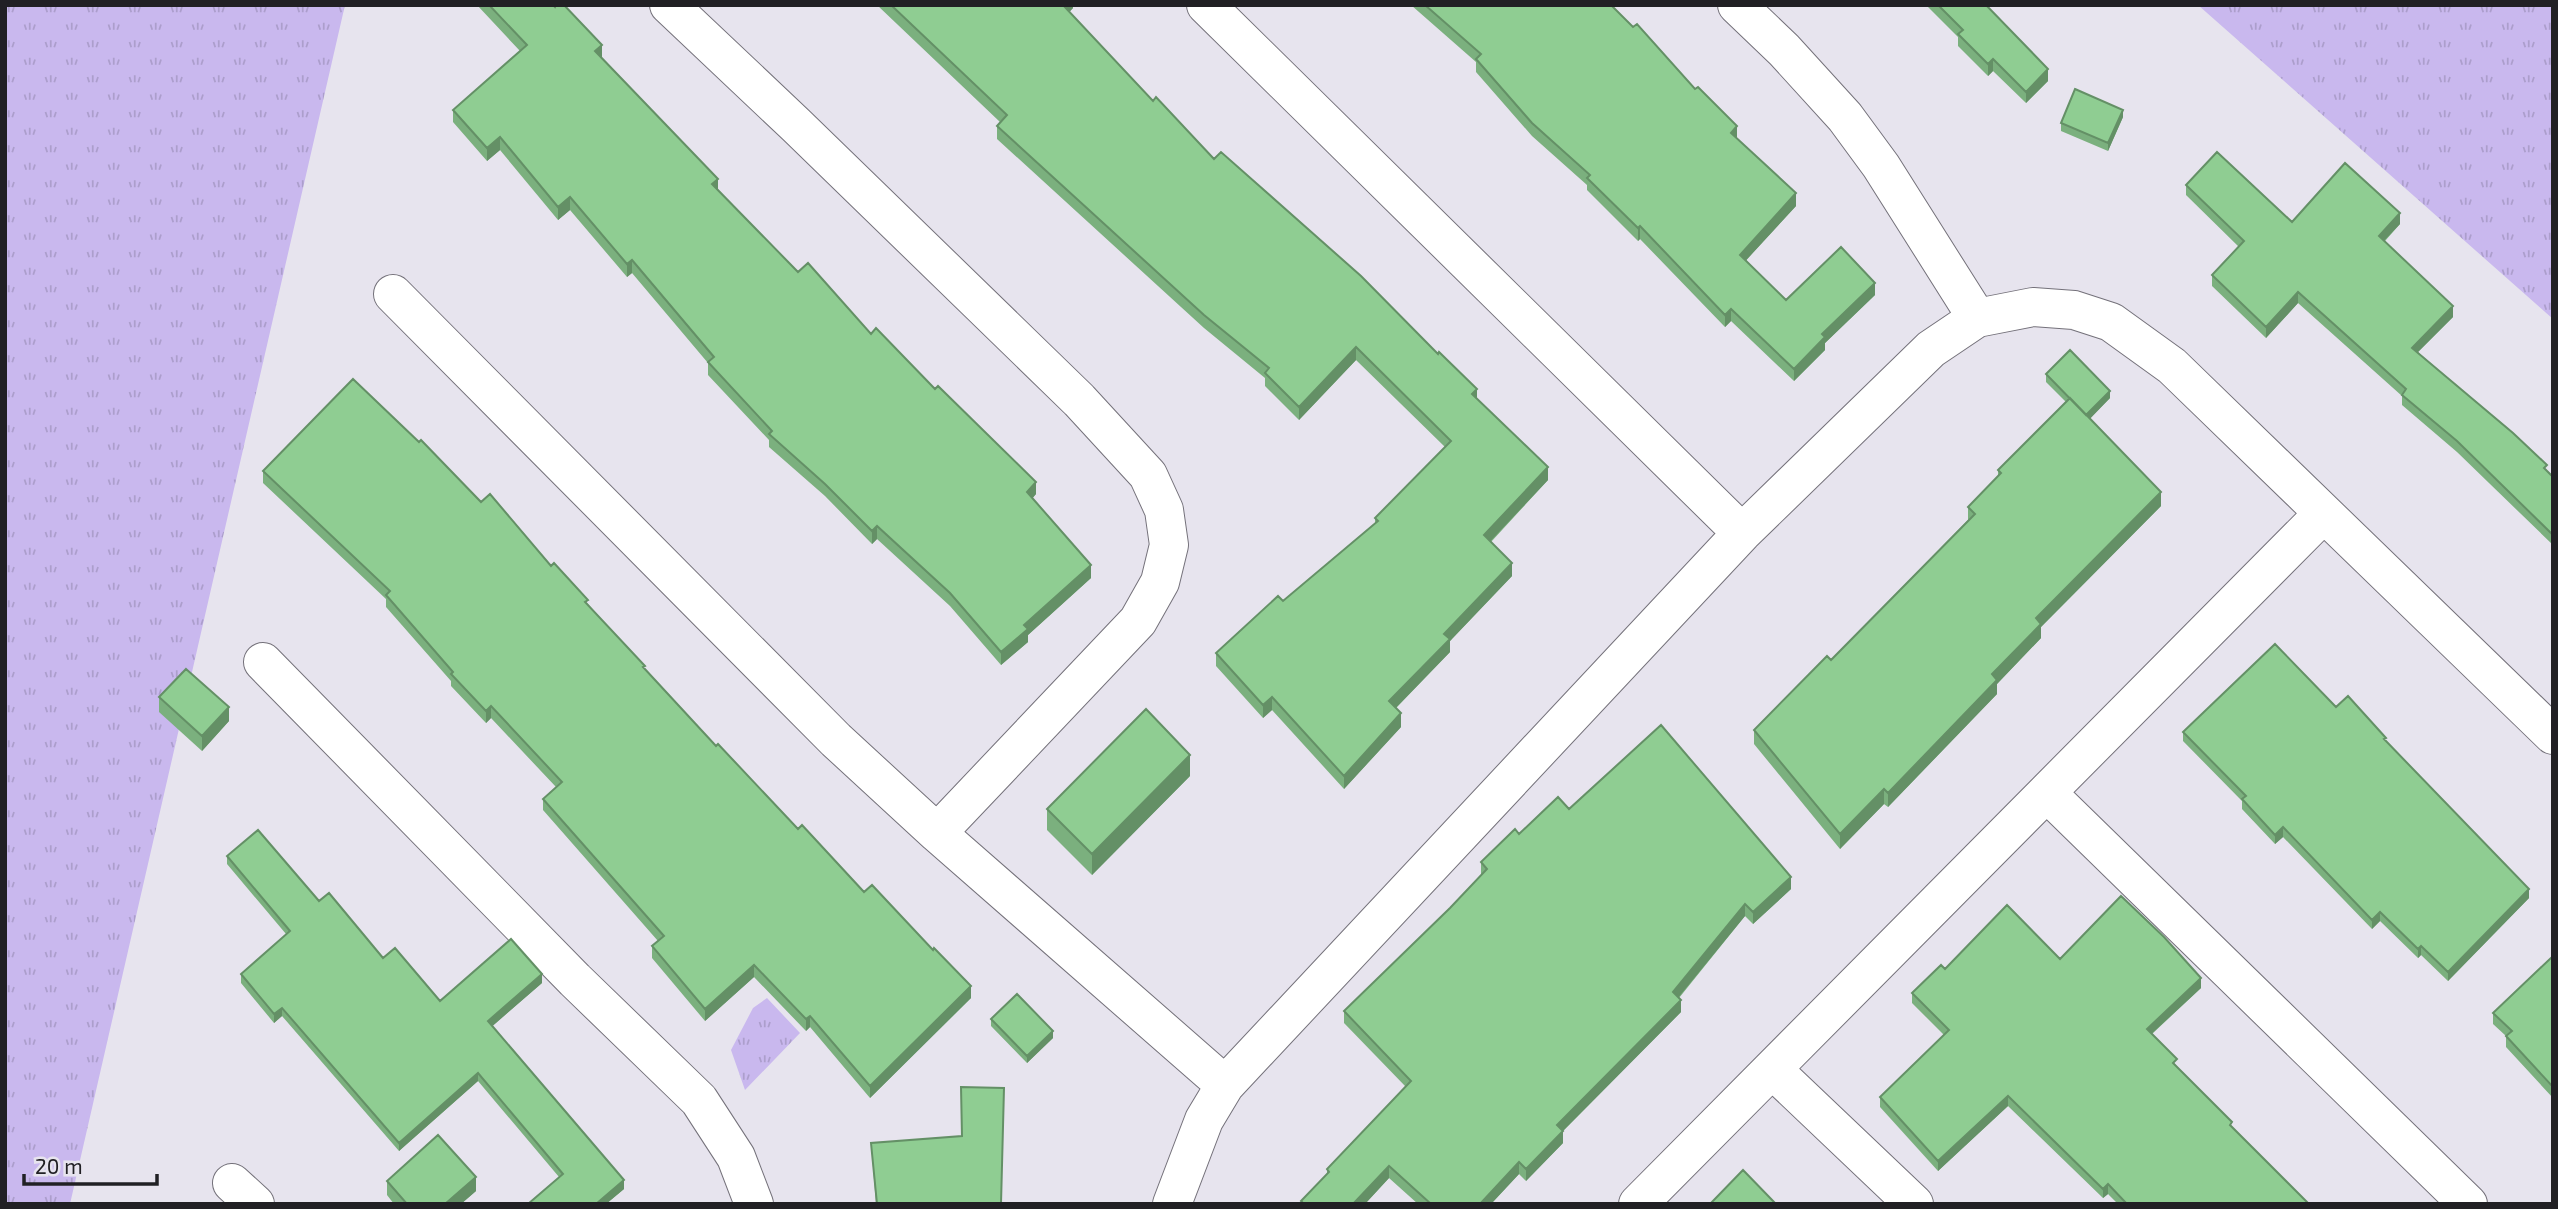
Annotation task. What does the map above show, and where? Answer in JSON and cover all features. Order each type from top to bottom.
[{"type":"street","points":[[669,5],[1079,400],[1148,475],[1164,510],[1169,545],[1160,582],[1138,621],[937,833]]},
{"type":"street","points":[[1206,5],[1742,533]]},
{"type":"street","points":[[1737,5],[1784,50],[1845,117],[1881,166],[1977,318]]},
{"type":"street","points":[[393,294],[826,730],[937,833],[1225,1085]]},
{"type":"street","points":[[1172,1204],[1204,1120],[1225,1085],[1742,533],[1931,349],[1977,318],[2033,307],[2074,310],[2111,322],[2172,366],[2553,735]]},
{"type":"street","points":[[1638,1204],[2323,514]]},
{"type":"street","points":[[263,662],[565,970],[699,1100],[736,1157],[754,1204]]},
{"type":"street","points":[[2047,793],[2468,1204]]},
{"type":"street","points":[[1773,1070],[1914,1204]]},
{"type":"green space","points":[[5,5],[345,5],[70,1204],[5,1204]]},
{"type":"green space","points":[[2198,5],[2553,5],[2553,319]]},
{"type":"green space","points":[[767,998],[800,1033],[745,1090],[731,1050],[753,1008]]},
{"type":"building","points":[[489,5],[564,5],[602,45],[595,51],[718,179],[712,184],[798,272],[808,263],[871,334],[876,328],[935,389],[938,386],[1036,482],[1027,492],[1091,565],[1024,625],[1028,629],[1001,652],[950,593],[877,526],[872,531],[769,434],[772,431],[708,362],[714,357],[632,260],[627,264],[570,197],[558,207],[500,137],[487,148],[453,110],[527,45]]},
{"type":"building","points":[[891,5],[1063,5],[1153,101],[1156,97],[1214,159],[1221,152],[1361,276],[1438,354],[1439,352],[1477,389],[1472,394],[1548,467],[1484,535],[1512,563],[1444,634],[1450,639],[1389,701],[1401,713],[1344,776],[1272,697],[1263,705],[1216,653],[1278,596],[1283,601],[1378,521],[1375,518],[1451,441],[1356,347],[1299,407],[1265,373],[1269,368],[1204,315],[997,126],[1007,115]]},
{"type":"building","points":[[1425,5],[1611,5],[1633,27],[1637,24],[1695,89],[1698,87],[1737,126],[1731,133],[1796,193],[1740,255],[1786,300],[1841,247],[1875,283],[1822,334],[1825,337],[1794,369],[1731,309],[1725,315],[1640,226],[1638,228],[1587,178],[1590,175],[1532,123],[1476,59],[1481,54]]},
{"type":"building","points":[[1938,5],[1986,5],[2048,69],[2026,92],[1993,59],[1988,64],[1958,34],[1963,30]]},
{"type":"building","points":[[2075,89],[2123,110],[2108,143],[2061,123]]},
{"type":"building","points":[[2217,152],[2292,222],[2345,163],[2400,213],[2379,236],[2453,306],[2412,348],[2547,465],[2544,468],[2553,477],[2553,535],[2457,441],[2402,395],[2406,389],[2298,292],[2266,327],[2212,275],[2244,241],[2186,185]]},
{"type":"building","points":[[2070,350],[2110,391],[2086,415],[2046,374]]},
{"type":"building","points":[[353,379],[419,442],[421,440],[481,502],[490,494],[551,566],[554,563],[588,600],[585,602],[716,746],[718,744],[798,829],[802,825],[864,892],[872,885],[971,986],[870,1086],[810,1016],[806,1019],[754,965],[705,1009],[652,946],[664,936],[543,799],[562,782],[491,706],[486,711],[451,674],[453,672],[386,595],[390,591],[263,471]]},
{"type":"building","points":[[2070,398],[2161,492],[2036,618],[2041,624],[1992,674],[1997,680],[1888,793],[1884,789],[1840,834],[1754,730],[1827,656],[1831,660],[1975,514],[1968,507],[2001,473],[1998,470]]},
{"type":"building","points":[[2275,644],[2336,707],[2348,696],[2386,738],[2384,739],[2529,889],[2448,972],[2421,946],[2418,949],[2380,912],[2372,920],[2283,827],[2275,835],[2242,799],[2246,796],[2183,732]]},
{"type":"building","points":[[186,669],[229,707],[202,736],[159,697]]},
{"type":"building","points":[[1146,709],[1190,755],[1092,854],[1047,809]]},
{"type":"building","points":[[1661,725],[1791,877],[1753,912],[1745,904],[1673,992],[1681,1000],[1557,1125],[1563,1131],[1526,1169],[1519,1162],[1480,1204],[1431,1204],[1389,1166],[1353,1204],[1304,1204],[1301,1201],[1329,1172],[1327,1169],[1411,1081],[1344,1011],[1487,869],[1481,862],[1515,829],[1519,834],[1558,797],[1569,809]]},
{"type":"building","points":[[258,830],[319,901],[329,893],[383,958],[395,948],[440,1001],[511,939],[542,974],[488,1021],[624,1180],[596,1204],[528,1204],[563,1174],[478,1073],[399,1143],[282,1008],[274,1014],[241,974],[290,931],[227,856]]},
{"type":"building","points":[[2121,896],[2164,937],[2201,978],[2147,1029],[2177,1059],[2173,1063],[2232,1122],[2230,1125],[2309,1204],[2127,1204],[2108,1184],[2103,1189],[2008,1096],[1938,1161],[1880,1097],[1949,1030],[1912,993],[1941,965],[1945,969],[2007,905],[2060,959]]},
{"type":"building","points":[[2553,956],[2553,1087],[2506,1036],[2512,1031],[2493,1013]]},
{"type":"building","points":[[1017,994],[1053,1031],[1027,1056],[991,1019]]},
{"type":"building","points":[[961,1087],[1004,1088],[1001,1204],[877,1204],[871,1143],[962,1136]]},
{"type":"building","points":[[438,1135],[476,1177],[445,1204],[407,1204],[387,1181]]},
{"type":"building","points":[[1743,1170],[1776,1204],[1710,1204]]}]
